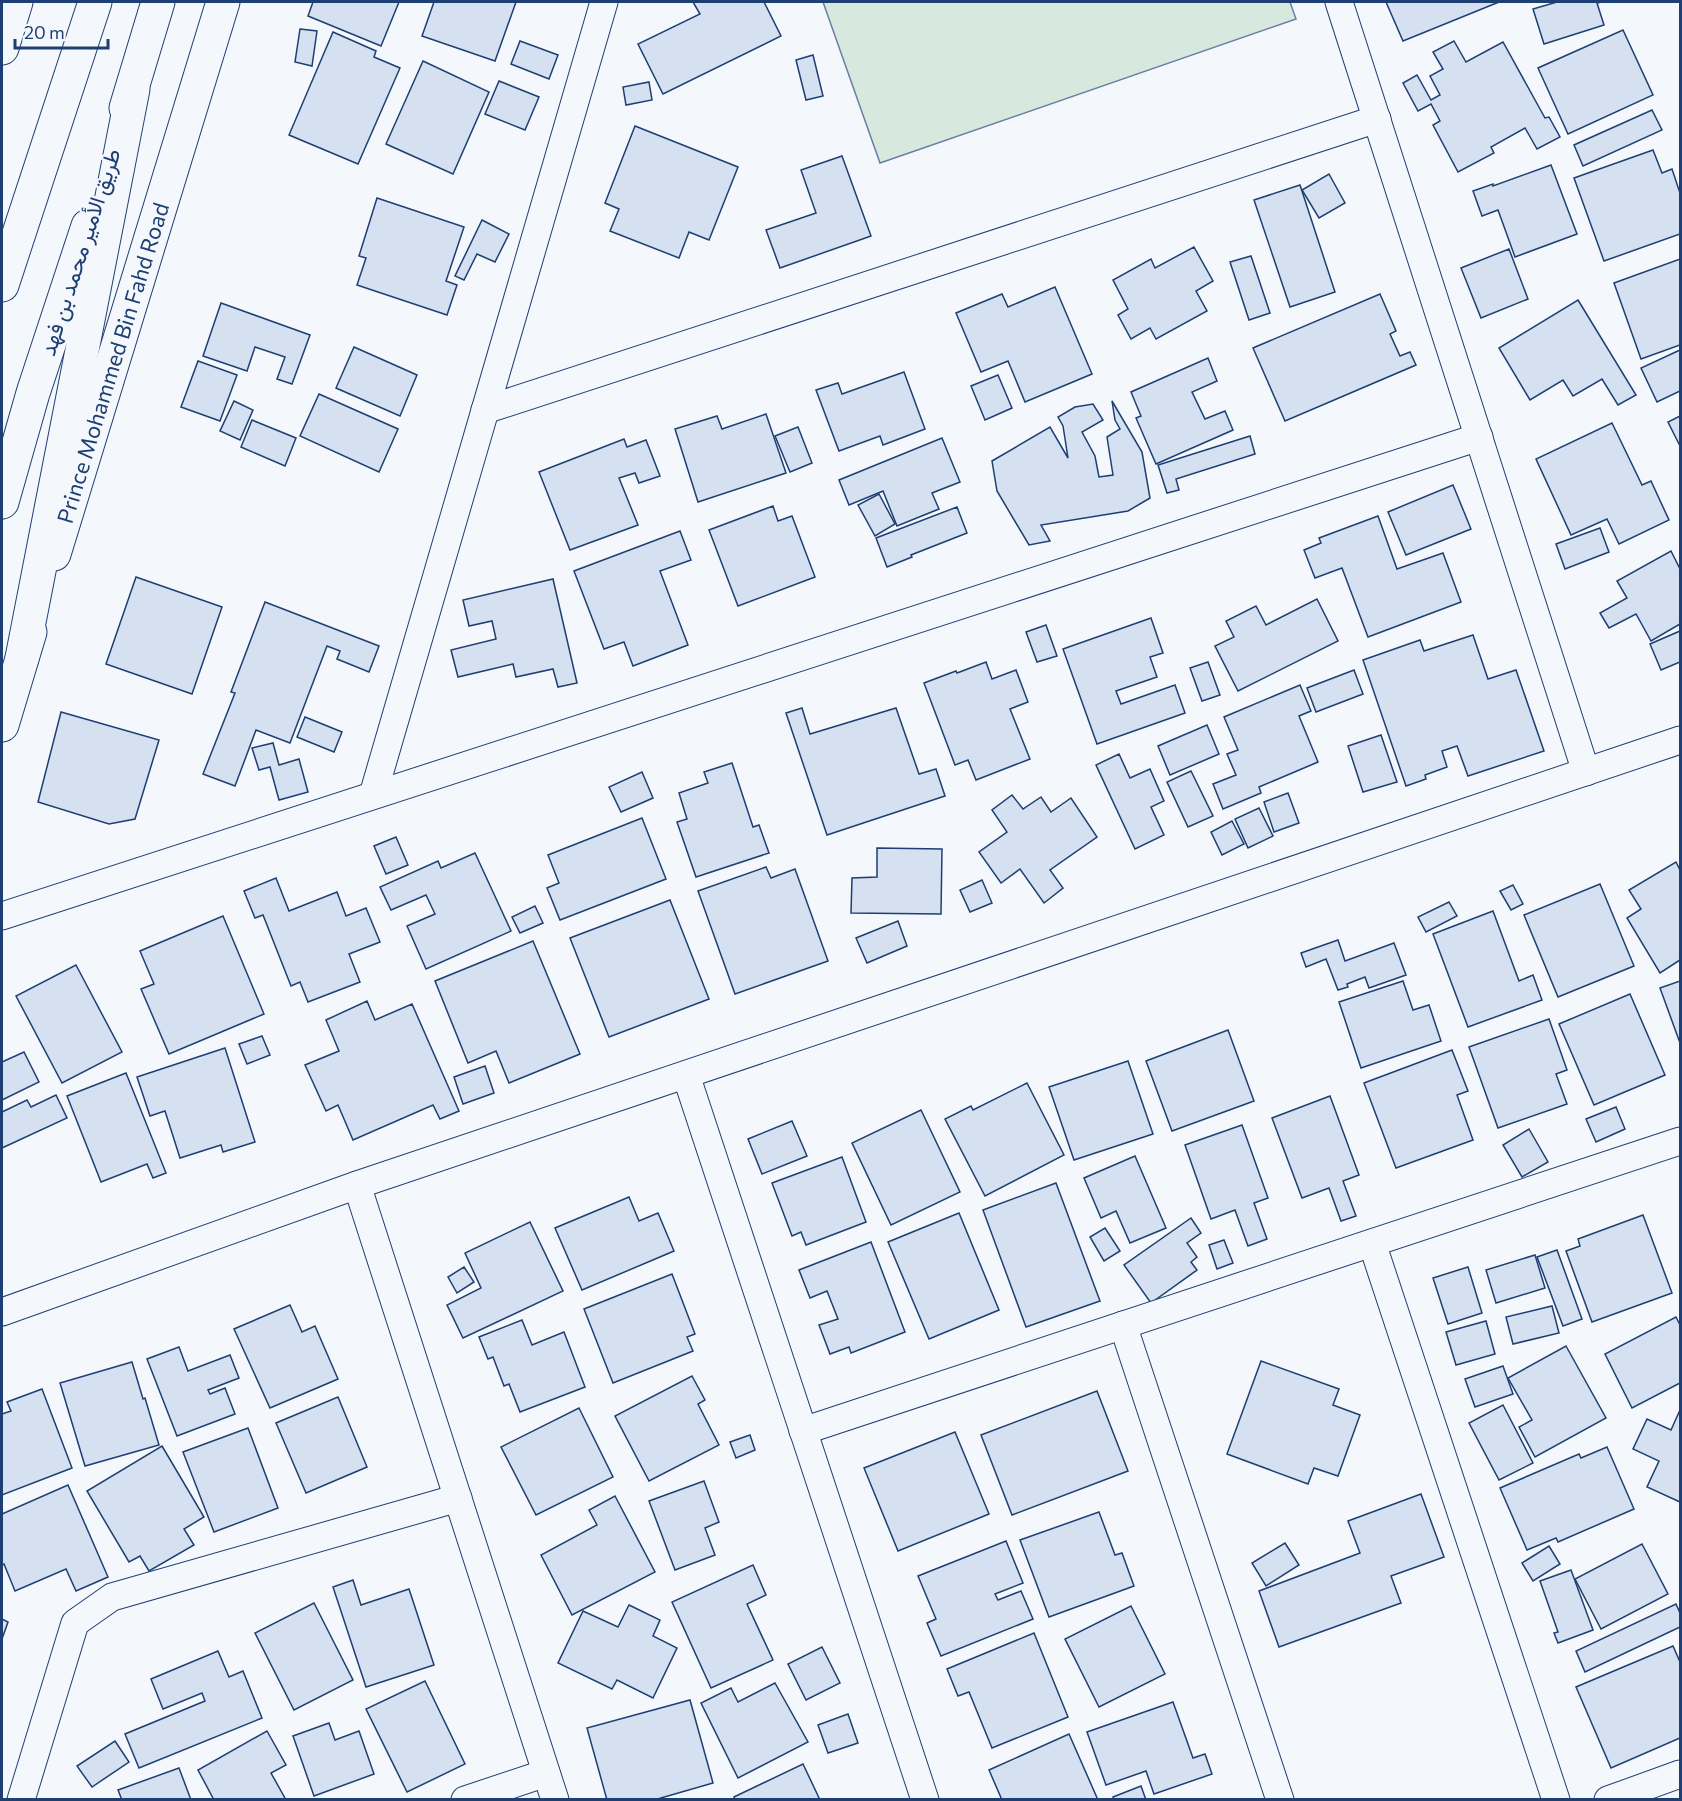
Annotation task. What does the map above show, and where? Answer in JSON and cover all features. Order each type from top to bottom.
[{"type":"main road","points":[[2,48],[16,2]]},
{"type":"main road","points":[[2,285],[95,2]]},
{"type":"main road","name":"طريق الأمير محمد بن فهد","points":[[2,502],[33,393],[133,89],[158,2]]},
{"type":"main road","name":"Prince Mohammed Bin Fahd Road","points":[[2,724],[223,2]]},
{"type":"main road","points":[[22,658],[133,89]]},
{"type":"main road","points":[[2,257],[56,122]]},
{"type":"street","points":[[373,795],[604,2]]},
{"type":"street","points":[[1339,2],[1586,772]]},
{"type":"street","points":[[485,410],[1377,118]]},
{"type":"street","points":[[2,916],[1479,437]]},
{"type":"street","points":[[2,1312],[357,1185],[1680,740]]},
{"type":"street","points":[[686,1075],[925,1800]]},
{"type":"street","points":[[803,1431],[1680,1141]]},
{"type":"street","points":[[357,1185],[555,1800]]},
{"type":"street","points":[[1372,1243],[1556,1800]]},
{"type":"street","points":[[1123,1325],[1280,1800]]},
{"type":"street","points":[[21,1800],[75,1623],[112,1597],[458,1498]]},
{"type":"street","points":[[465,1800],[546,1773]]},
{"type":"street","points":[[1608,1800],[1680,1774]]},
{"type":"shaded area","points":[[823,2],[1290,2],[1296,19],[880,163]]},
{"type":"building","points":[[313,2],[399,2],[381,46],[308,16]]},
{"type":"building","points":[[434,2],[516,2],[495,61],[422,36]]},
{"type":"building","points":[[693,2],[764,2],[781,36],[663,94],[638,44],[700,14]]},
{"type":"building","points":[[1386,2],[1499,2],[1403,41]]},
{"type":"building","points":[[1557,2],[1602,2],[1597,3],[1604,25],[1544,44],[1533,9]]},
{"type":"building","points":[[300,29],[317,31],[312,66],[295,62]]},
{"type":"building","points":[[1623,30],[1653,95],[1568,134],[1538,68]]},
{"type":"building","points":[[333,32],[376,51],[374,57],[400,68],[358,164],[289,135]]},
{"type":"building","points":[[520,41],[558,55],[549,79],[511,64]]},
{"type":"building","points":[[1454,41],[1466,62],[1503,42],[1545,118],[1549,117],[1560,137],[1537,149],[1525,128],[1491,147],[1494,153],[1458,172],[1433,125],[1440,121],[1431,104],[1418,111],[1403,83],[1417,75],[1431,100],[1440,95],[1430,76],[1443,69],[1433,52]]},
{"type":"building","points":[[813,55],[823,96],[806,100],[796,60]]},
{"type":"building","points":[[423,61],[489,92],[453,174],[386,144]]},
{"type":"building","points":[[499,81],[539,97],[525,130],[485,114]]},
{"type":"building","points":[[649,82],[652,100],[626,105],[623,87]]},
{"type":"building","points":[[1652,110],[1662,130],[1583,166],[1574,145]]},
{"type":"building","points":[[635,126],[738,167],[709,240],[689,232],[679,258],[610,231],[619,209],[605,203]]},
{"type":"building","points":[[1653,150],[1662,173],[1672,169],[1680,193],[1680,234],[1604,261],[1574,178]]},
{"type":"building","points":[[842,156],[871,236],[780,268],[766,230],[816,213],[801,170]]},
{"type":"building","points":[[1551,165],[1577,234],[1515,257],[1498,210],[1482,216],[1473,191]]},
{"type":"building","points":[[1329,174],[1345,203],[1319,218],[1302,190]]},
{"type":"building","points":[[1300,185],[1335,292],[1290,307],[1254,200]]},
{"type":"building","points":[[377,198],[464,227],[446,281],[457,285],[447,315],[357,285],[366,258],[359,256]]},
{"type":"building","points":[[482,220],[509,234],[495,262],[477,254],[464,280],[455,276]]},
{"type":"building","points":[[1194,247],[1213,281],[1196,291],[1207,311],[1156,339],[1150,328],[1131,339],[1118,315],[1128,309],[1113,280],[1151,259],[1155,268]]},
{"type":"building","points":[[1509,249],[1528,299],[1481,318],[1461,268]]},
{"type":"building","points":[[1251,256],[1270,313],[1249,320],[1230,262]]},
{"type":"building","points":[[1680,259],[1680,345],[1641,359],[1614,283]]},
{"type":"building","points":[[1055,287],[1092,374],[1025,402],[1008,361],[981,372],[956,313],[1002,294],[1008,307]]},
{"type":"building","points":[[1380,294],[1396,331],[1390,334],[1400,356],[1410,352],[1416,365],[1285,421],[1253,348]]},
{"type":"building","points":[[1578,300],[1636,395],[1618,405],[1602,379],[1573,396],[1563,380],[1530,400],[1499,348]]},
{"type":"building","points":[[221,303],[310,335],[292,384],[277,379],[285,357],[255,347],[247,371],[203,356]]},
{"type":"building","points":[[354,347],[417,375],[400,416],[336,388]]},
{"type":"building","points":[[1680,350],[1680,391],[1657,402],[1641,368]]},
{"type":"building","points":[[1208,358],[1217,381],[1192,392],[1205,419],[1225,411],[1233,430],[1156,464],[1136,418],[1141,416],[1131,392]]},
{"type":"building","points":[[198,361],[237,375],[220,421],[181,407]]},
{"type":"building","points":[[904,372],[925,429],[883,445],[880,436],[839,451],[816,390],[838,383],[842,394]]},
{"type":"building","points":[[998,375],[1012,408],[985,420],[971,386]]},
{"type":"building","points":[[319,394],[398,429],[379,472],[300,436]]},
{"type":"building","points":[[234,401],[253,410],[240,440],[220,431]]},
{"type":"building","points":[[1112,401],[1142,452],[1150,498],[1128,511],[1041,525],[1050,541],[1029,545],[997,491],[992,461],[1050,427],[1068,458],[1063,426],[1058,417],[1075,407],[1093,404],[1103,420],[1082,432],[1095,456],[1099,477],[1113,475],[1107,437],[1120,429],[1115,420]]},
{"type":"building","points":[[766,414],[786,473],[698,502],[675,429],[717,416],[722,429]]},
{"type":"building","points":[[1680,416],[1680,446],[1668,422]]},
{"type":"building","points":[[252,420],[296,438],[285,466],[241,447]]},
{"type":"building","points":[[1612,423],[1642,485],[1651,481],[1669,520],[1619,544],[1607,519],[1571,535],[1536,459]]},
{"type":"building","points":[[798,427],[812,463],[790,472],[775,436]]},
{"type":"building","points":[[1250,436],[1255,454],[1176,479],[1179,490],[1167,493],[1158,465]]},
{"type":"building","points":[[942,438],[960,482],[932,493],[939,509],[897,526],[883,491],[849,505],[839,480]]},
{"type":"building","points":[[624,439],[627,447],[646,440],[660,476],[639,483],[635,473],[619,478],[638,525],[570,550],[539,472]]},
{"type":"building","points":[[1453,485],[1471,529],[1406,555],[1388,512]]},
{"type":"building","points":[[879,494],[895,524],[875,536],[858,505]]},
{"type":"building","points":[[773,506],[778,521],[792,516],[815,577],[738,606],[709,530]]},
{"type":"building","points":[[957,507],[967,533],[887,567],[876,538]]},
{"type":"building","points":[[1378,516],[1397,569],[1443,553],[1461,602],[1368,637],[1342,568],[1315,578],[1304,550],[1321,543],[1319,538]]},
{"type":"building","points":[[1600,528],[1609,552],[1565,569],[1556,544]]},
{"type":"building","points":[[680,531],[691,560],[660,571],[688,645],[633,666],[624,642],[604,649],[574,571]]},
{"type":"building","points":[[1671,551],[1680,569],[1680,624],[1651,641],[1636,614],[1609,628],[1600,613],[1627,598],[1617,581]]},
{"type":"building","points":[[136,577],[222,607],[192,694],[106,664]]},
{"type":"building","points":[[553,579],[577,683],[558,687],[553,669],[516,677],[513,664],[458,677],[451,650],[496,639],[492,621],[469,626],[463,600]]},
{"type":"building","points":[[1317,599],[1338,641],[1238,691],[1215,646],[1234,637],[1226,621],[1256,606],[1266,625]]},
{"type":"building","points":[[265,602],[379,646],[369,672],[337,659],[340,651],[327,646],[290,743],[256,730],[235,786],[203,774],[235,693],[231,692]]},
{"type":"building","points":[[1151,618],[1163,653],[1150,657],[1157,677],[1116,691],[1121,704],[1175,685],[1185,713],[1097,744],[1063,649]]},
{"type":"building","points":[[1046,625],[1057,656],[1037,662],[1026,632]]},
{"type":"building","points":[[1680,631],[1680,662],[1661,670],[1650,644]]},
{"type":"building","points":[[1473,635],[1488,679],[1516,670],[1544,751],[1468,776],[1457,746],[1442,751],[1447,767],[1425,775],[1426,779],[1406,786],[1363,660],[1420,640],[1424,651]]},
{"type":"building","points":[[986,662],[992,679],[1016,670],[1028,702],[1010,709],[1030,759],[976,780],[968,760],[955,765],[924,683]]},
{"type":"building","points":[[1208,662],[1220,695],[1202,701],[1190,668]]},
{"type":"building","points":[[1354,670],[1363,694],[1316,712],[1307,688]]},
{"type":"building","points":[[1300,685],[1311,711],[1299,716],[1318,762],[1259,787],[1261,793],[1223,809],[1213,784],[1236,775],[1227,754],[1238,750],[1224,717]]},
{"type":"building","points":[[802,708],[810,734],[896,708],[919,774],[936,769],[945,796],[827,835],[786,713]]},
{"type":"building","points":[[61,712],[159,740],[135,819],[109,824],[38,802]]},
{"type":"building","points":[[305,717],[342,732],[334,752],[297,737]]},
{"type":"building","points":[[1207,725],[1219,754],[1170,775],[1158,746]]},
{"type":"building","points":[[1381,735],[1397,782],[1363,792],[1348,746]]},
{"type":"building","points":[[273,743],[279,765],[299,759],[308,792],[279,800],[270,767],[259,770],[252,748]]},
{"type":"building","points":[[1119,754],[1130,778],[1150,769],[1164,801],[1151,807],[1164,835],[1135,849],[1096,765]]},
{"type":"building","points":[[732,763],[753,827],[759,825],[769,853],[696,877],[677,822],[687,819],[679,793],[708,783],[704,772]]},
{"type":"building","points":[[1191,771],[1213,816],[1188,827],[1167,782]]},
{"type":"building","points":[[642,772],[653,798],[621,812],[609,787]]},
{"type":"building","points":[[1288,793],[1299,823],[1274,832],[1264,802]]},
{"type":"building","points":[[1012,795],[1023,809],[1041,797],[1051,812],[1071,798],[1097,837],[1050,870],[1063,888],[1044,903],[1020,869],[1001,883],[979,852],[1007,832],[992,810]]},
{"type":"building","points":[[1259,808],[1273,836],[1248,848],[1235,819]]},
{"type":"building","points":[[642,818],[666,879],[560,920],[547,888],[559,883],[548,855]]},
{"type":"building","points":[[1232,821],[1244,844],[1222,855],[1211,832]]},
{"type":"building","points":[[396,837],[408,865],[386,874],[374,846]]},
{"type":"building","points":[[877,848],[942,849],[941,914],[851,913],[852,878],[877,877]]},
{"type":"building","points":[[475,853],[511,931],[426,969],[407,926],[435,914],[426,895],[391,910],[380,887],[438,861],[441,868]]},
{"type":"building","points":[[1676,862],[1680,870],[1680,960],[1660,973],[1627,918],[1641,909],[1629,890]]},
{"type":"building","points":[[766,867],[771,878],[795,869],[828,961],[735,994],[698,891]]},
{"type":"building","points":[[276,878],[289,911],[337,892],[346,916],[366,908],[380,942],[349,954],[360,982],[308,1002],[300,982],[291,986],[263,915],[255,918],[244,891]]},
{"type":"building","points":[[982,880],[992,903],[970,912],[960,890]]},
{"type":"building","points":[[1600,884],[1634,966],[1558,997],[1524,915]]},
{"type":"building","points":[[1513,885],[1523,904],[1511,910],[1500,891]]},
{"type":"building","points":[[670,900],[709,999],[609,1037],[570,938]]},
{"type":"building","points":[[1449,902],[1457,916],[1426,932],[1418,917]]},
{"type":"building","points":[[535,906],[543,923],[520,933],[512,917]]},
{"type":"building","points":[[1493,911],[1519,981],[1533,975],[1542,1000],[1468,1027],[1433,934]]},
{"type":"building","points":[[223,916],[264,1014],[169,1054],[141,989],[154,984],[140,951]]},
{"type":"building","points":[[898,921],[907,946],[867,963],[856,938]]},
{"type":"building","points":[[1338,940],[1345,961],[1394,943],[1406,975],[1369,988],[1365,977],[1338,990],[1326,959],[1306,967],[1301,953]]},
{"type":"building","points":[[533,941],[580,1054],[509,1083],[496,1051],[468,1063],[435,981]]},
{"type":"building","points":[[76,965],[122,1052],[62,1083],[16,996]]},
{"type":"building","points":[[1403,981],[1413,1010],[1429,1005],[1441,1041],[1361,1068],[1339,1002]]},
{"type":"building","points":[[1680,981],[1680,1043],[1660,988]]},
{"type":"building","points":[[1630,994],[1665,1075],[1594,1105],[1559,1024]]},
{"type":"building","points":[[367,1001],[375,1020],[412,1004],[459,1111],[440,1119],[433,1105],[353,1140],[338,1105],[326,1111],[305,1065],[339,1051],[326,1020]]},
{"type":"building","points":[[1549,1019],[1567,1070],[1556,1074],[1567,1104],[1498,1128],[1469,1047]]},
{"type":"building","points":[[1228,1030],[1254,1101],[1172,1131],[1146,1061]]},
{"type":"building","points":[[262,1036],[270,1055],[247,1064],[239,1044]]},
{"type":"building","points":[[225,1048],[255,1142],[223,1152],[221,1145],[180,1158],[165,1111],[150,1116],[137,1077]]},
{"type":"building","points":[[1452,1050],[1468,1091],[1457,1095],[1473,1140],[1396,1168],[1364,1083]]},
{"type":"building","points":[[24,1052],[39,1082],[2,1100],[2,1062]]},
{"type":"building","points":[[1128,1061],[1153,1134],[1074,1160],[1049,1087]]},
{"type":"building","points":[[485,1066],[494,1093],[463,1104],[454,1077]]},
{"type":"building","points":[[126,1073],[166,1173],[153,1178],[147,1164],[101,1182],[67,1096]]},
{"type":"building","points":[[1027,1083],[1064,1155],[985,1196],[945,1119],[971,1106],[973,1110]]},
{"type":"building","points":[[56,1095],[67,1118],[2,1148],[2,1112],[27,1100],[31,1107]]},
{"type":"building","points":[[1330,1096],[1359,1175],[1343,1181],[1356,1216],[1341,1221],[1329,1188],[1302,1198],[1272,1118]]},
{"type":"building","points":[[1616,1107],[1625,1129],[1596,1142],[1586,1119]]},
{"type":"building","points":[[921,1110],[960,1192],[891,1225],[852,1143]]},
{"type":"building","points":[[792,1121],[807,1156],[762,1174],[748,1139]]},
{"type":"building","points":[[1242,1125],[1268,1198],[1254,1203],[1267,1239],[1248,1246],[1235,1210],[1211,1219],[1185,1145]]},
{"type":"building","points":[[1529,1129],[1548,1162],[1522,1177],[1503,1145]]},
{"type":"building","points":[[1135,1156],[1166,1228],[1130,1243],[1116,1211],[1101,1218],[1084,1178]]},
{"type":"building","points":[[842,1157],[866,1222],[806,1245],[801,1232],[792,1236],[772,1183]]},
{"type":"building","points":[[1056,1183],[1100,1301],[1026,1327],[983,1210]]},
{"type":"building","points":[[629,1197],[639,1221],[658,1213],[674,1251],[582,1290],[555,1228]]},
{"type":"building","points":[[959,1213],[999,1310],[929,1339],[888,1242]]},
{"type":"building","points":[[1643,1215],[1672,1293],[1592,1322],[1566,1251],[1580,1246],[1578,1239]]},
{"type":"building","points":[[1191,1218],[1201,1233],[1187,1243],[1197,1257],[1191,1262],[1197,1270],[1151,1303],[1124,1265]]},
{"type":"building","points":[[530,1222],[563,1291],[463,1338],[447,1305],[481,1288],[465,1253]]},
{"type":"building","points":[[1105,1228],[1120,1251],[1104,1261],[1090,1237]]},
{"type":"building","points":[[1224,1240],[1233,1263],[1217,1269],[1209,1245]]},
{"type":"building","points":[[871,1242],[905,1332],[851,1353],[849,1347],[830,1354],[819,1325],[838,1319],[827,1291],[810,1298],[799,1270]]},
{"type":"building","points":[[1557,1250],[1582,1319],[1563,1326],[1537,1257]]},
{"type":"building","points":[[1535,1255],[1545,1288],[1496,1303],[1486,1270]]},
{"type":"building","points":[[464,1267],[474,1282],[457,1293],[448,1277]]},
{"type":"building","points":[[1468,1267],[1482,1313],[1448,1324],[1433,1278]]},
{"type":"building","points":[[672,1274],[695,1334],[687,1337],[693,1351],[613,1383],[584,1309]]},
{"type":"building","points":[[290,1305],[302,1332],[315,1326],[338,1379],[270,1408],[234,1329]]},
{"type":"building","points":[[1552,1306],[1559,1333],[1513,1344],[1506,1317]]},
{"type":"building","points":[[1676,1317],[1680,1325],[1680,1383],[1632,1408],[1605,1354]]},
{"type":"building","points":[[522,1320],[532,1345],[564,1332],[585,1387],[520,1412],[509,1384],[504,1386],[493,1357],[488,1359],[479,1337]]},
{"type":"building","points":[[1486,1321],[1495,1354],[1456,1365],[1446,1332]]},
{"type":"building","points":[[1566,1346],[1606,1418],[1535,1457],[1519,1427],[1532,1420],[1508,1378]]},
{"type":"building","points":[[179,1347],[188,1371],[230,1355],[239,1378],[208,1390],[210,1394],[225,1388],[235,1414],[177,1436],[147,1359]]},
{"type":"building","points":[[1261,1361],[1339,1389],[1333,1405],[1360,1415],[1338,1476],[1314,1468],[1308,1484],[1227,1454]]},
{"type":"building","points":[[132,1362],[159,1445],[85,1466],[60,1383]]},
{"type":"building","points":[[1503,1366],[1513,1394],[1475,1407],[1465,1379]]},
{"type":"building","points":[[692,1376],[705,1400],[698,1404],[719,1445],[649,1481],[615,1416]]},
{"type":"building","points":[[42,1389],[72,1468],[2,1495],[2,1414],[11,1411],[7,1402]]},
{"type":"building","points":[[1097,1391],[1128,1471],[1012,1515],[981,1435]]},
{"type":"building","points":[[338,1397],[367,1467],[306,1493],[276,1423]]},
{"type":"building","points":[[1503,1405],[1533,1463],[1499,1480],[1469,1423]]},
{"type":"building","points":[[579,1408],[613,1477],[536,1515],[501,1447]]},
{"type":"building","points":[[1680,1410],[1680,1502],[1647,1487],[1659,1461],[1633,1449],[1647,1419],[1671,1430]]},
{"type":"building","points":[[248,1428],[278,1508],[214,1532],[183,1452]]},
{"type":"building","points":[[955,1432],[989,1514],[898,1551],[864,1468]]},
{"type":"building","points":[[750,1435],[755,1450],[736,1458],[730,1442]]},
{"type":"building","points":[[162,1446],[204,1517],[184,1529],[194,1545],[149,1571],[140,1556],[129,1562],[87,1491]]},
{"type":"building","points":[[1607,1447],[1634,1509],[1558,1542],[1556,1538],[1527,1550],[1500,1488],[1579,1454],[1581,1458]]},
{"type":"building","points":[[704,1481],[719,1522],[705,1528],[715,1555],[675,1570],[649,1501]]},
{"type":"building","points":[[68,1485],[108,1577],[76,1591],[66,1569],[15,1591],[4,1564],[2,1565],[2,1514]]},
{"type":"building","points":[[1421,1494],[1444,1557],[1391,1576],[1401,1603],[1279,1647],[1259,1591],[1360,1553],[1348,1521]]},
{"type":"building","points":[[615,1496],[655,1572],[572,1615],[541,1555],[597,1525],[589,1510]]},
{"type":"building","points":[[1099,1512],[1115,1555],[1122,1553],[1134,1586],[1049,1617],[1020,1540]]},
{"type":"building","points":[[1006,1541],[1023,1583],[995,1594],[998,1600],[1021,1591],[1033,1619],[941,1656],[927,1623],[936,1619],[918,1576]]},
{"type":"building","points":[[1285,1543],[1299,1565],[1266,1586],[1252,1563]]},
{"type":"building","points":[[1642,1544],[1668,1594],[1601,1629],[1575,1579]]},
{"type":"building","points":[[1549,1546],[1560,1564],[1533,1581],[1522,1563]]},
{"type":"building","points":[[753,1565],[766,1595],[747,1604],[773,1660],[711,1688],[672,1602]]},
{"type":"building","points":[[1571,1570],[1593,1630],[1558,1643],[1554,1633],[1558,1632],[1540,1581]]},
{"type":"building","points":[[353,1580],[361,1605],[409,1589],[434,1665],[366,1687],[333,1587]]},
{"type":"building","points":[[314,1603],[353,1680],[294,1710],[255,1633]]},
{"type":"building","points":[[1676,1604],[1680,1613],[1680,1627],[1585,1672],[1576,1651]]},
{"type":"building","points":[[629,1605],[660,1620],[653,1636],[677,1648],[653,1698],[617,1680],[612,1689],[558,1663],[583,1611],[618,1627]]},
{"type":"building","points":[[1131,1606],[1165,1674],[1099,1707],[1065,1639]]},
{"type":"building","points":[[2,1619],[8,1622],[2,1639]]},
{"type":"building","points":[[1034,1633],[1068,1717],[992,1748],[969,1692],[958,1696],[947,1669]]},
{"type":"building","points":[[1673,1646],[1680,1662],[1680,1738],[1611,1768],[1576,1687]]},
{"type":"building","points":[[822,1647],[840,1683],[806,1700],[788,1664]]},
{"type":"building","points":[[218,1651],[229,1677],[243,1671],[262,1718],[139,1768],[125,1734],[205,1701],[202,1693],[163,1709],[151,1679]]},
{"type":"building","points":[[425,1681],[465,1764],[407,1792],[366,1709]]},
{"type":"building","points":[[775,1683],[808,1742],[738,1778],[701,1703],[731,1688],[738,1702]]},
{"type":"building","points":[[690,1700],[713,1783],[654,1800],[607,1800],[587,1728]]},
{"type":"building","points":[[1173,1702],[1193,1758],[1205,1754],[1212,1774],[1154,1794],[1146,1771],[1106,1785],[1087,1732]]},
{"type":"building","points":[[848,1714],[858,1743],[828,1753],[818,1725]]},
{"type":"building","points":[[329,1723],[335,1740],[359,1731],[374,1774],[314,1796],[293,1736]]},
{"type":"building","points":[[267,1731],[286,1765],[271,1773],[286,1800],[214,1800],[198,1770]]},
{"type":"building","points":[[1069,1734],[1098,1800],[1002,1800],[989,1770]]},
{"type":"building","points":[[115,1741],[129,1762],[92,1787],[77,1766]]},
{"type":"building","points":[[803,1764],[820,1800],[735,1800],[734,1797]]},
{"type":"building","points":[[179,1768],[191,1800],[122,1800],[118,1790]]},
{"type":"building","points":[[1141,1786],[1146,1800],[1114,1800],[1113,1797]]}]
